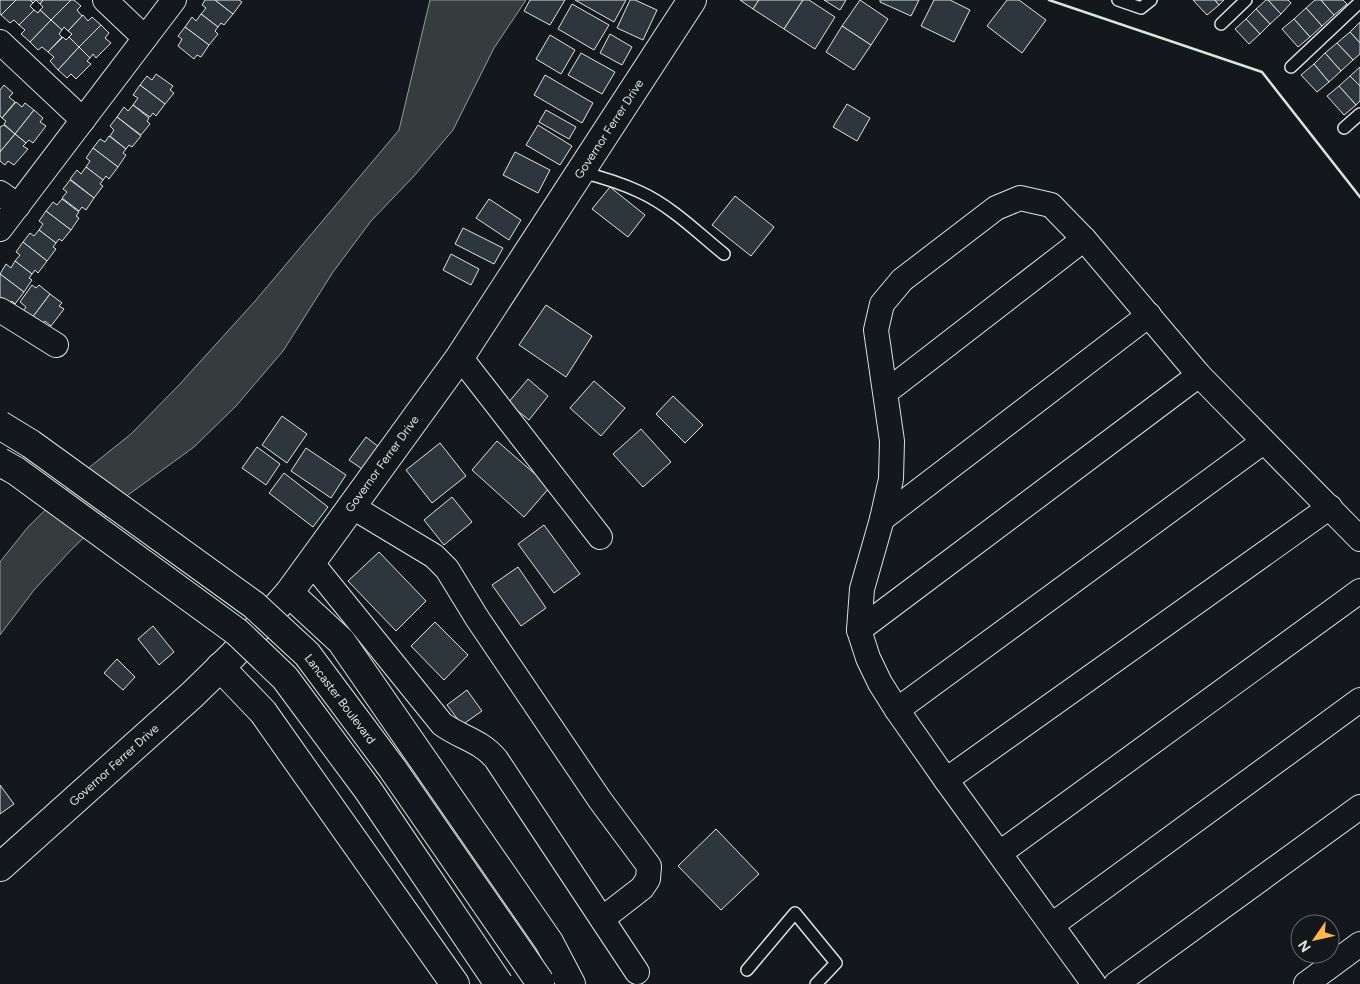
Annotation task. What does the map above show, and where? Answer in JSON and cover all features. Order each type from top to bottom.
[{"type":"main road","name":"Governor Ferrer Drive","points":[[0,867],[192,695],[288,593],[460,357],[692,0]]},
{"type":"main road","name":"Lancaster Boulevard","points":[[0,425],[31,444],[254,605],[307,654],[392,768],[541,983]]},
{"type":"main road","points":[[0,462],[16,471],[237,632],[285,678],[368,790],[499,984]]},
{"type":"main road","points":[[288,593],[341,641],[549,942],[571,984]]},
{"type":"main road","points":[[220,667],[263,712],[455,984]]},
{"type":"street","points":[[105,0],[145,38]]},
{"type":"street","points":[[0,229],[9,199],[83,120],[174,0]]},
{"type":"street","points":[[0,42],[83,120]]},
{"type":"street","points":[[1094,984],[897,710],[880,683],[858,630],[862,589],[882,519],[892,470],[892,441],[876,330],[882,304],[902,280],[996,208],[1020,198],[1051,205],[1084,239],[1198,376],[1360,539]]},
{"type":"street","points":[[886,392],[1084,239]]},
{"type":"street","points":[[0,310],[56,345]]},
{"type":"street","points":[[882,519],[1149,316]]},
{"type":"street","points":[[460,357],[600,537]]},
{"type":"street","points":[[858,630],[1198,376]]},
{"type":"street","points":[[897,710],[1263,442]]},
{"type":"street","points":[[351,506],[434,556],[447,570],[600,800],[648,866],[648,879],[642,888],[602,920]]},
{"type":"street","points":[[946,780],[1330,507]]},
{"type":"street","points":[[311,562],[442,724],[452,731],[476,741],[488,749],[496,759],[637,972]]},
{"type":"street","points":[[1000,853],[1360,591]]},
{"type":"street","points":[[1052,925],[1360,700]]},
{"type":"street","points":[[1116,984],[1360,806]]},
{"type":"street","points":[[1306,984],[1360,944]]},
{"type":"lane","points":[[1118,0],[1141,8],[1151,0]]},
{"type":"lane","points":[[1221,24],[1246,0]]},
{"type":"lane","points":[[1291,67],[1360,2]]},
{"type":"lane","points":[[1344,128],[1360,114]]},
{"type":"lane","points":[[581,172],[600,176],[641,192],[667,208],[724,254]]},
{"type":"lane","points":[[747,970],[795,913],[836,962],[816,984]]},
{"type":"shaded area","points":[[430,0],[526,0],[494,48],[453,130],[414,176],[371,221],[333,272],[283,351],[236,406],[194,447],[128,495],[72,549],[34,590],[0,635],[0,562],[28,527],[86,470],[131,434],[179,385],[256,300],[399,130]]},
{"type":"building","points":[[0,0],[16,0],[1,15]]},
{"type":"building","points":[[16,0],[30,0],[33,3],[30,6],[34,10],[19,25],[14,20],[10,23],[1,15]]},
{"type":"building","points":[[43,0],[71,0],[51,20],[40,10],[43,7],[40,4]]},
{"type":"building","points":[[71,0],[74,0],[81,6],[77,10],[82,16],[68,31],[64,27],[62,30],[51,20]]},
{"type":"building","points":[[205,0],[215,0],[233,14],[224,25],[221,23],[218,27],[201,14],[206,8],[202,5]]},
{"type":"building","points":[[215,0],[239,0],[242,2],[233,14]]},
{"type":"building","points":[[530,0],[565,0],[550,25],[524,11]]},
{"type":"building","points":[[575,0],[626,0],[614,22]]},
{"type":"building","points":[[630,0],[635,0],[657,10],[643,40],[617,28]]},
{"type":"building","points":[[740,0],[759,0],[753,9]]},
{"type":"building","points":[[759,0],[803,0],[784,29],[753,9]]},
{"type":"building","points":[[803,0],[809,0],[835,17],[815,49],[784,29]]},
{"type":"building","points":[[824,0],[846,0],[840,10]]},
{"type":"building","points":[[860,0],[888,19],[871,45],[842,26]]},
{"type":"building","points":[[880,0],[919,0],[911,16],[880,2]]},
{"type":"building","points":[[934,0],[950,0],[970,10],[954,42],[921,26]]},
{"type":"building","points":[[1007,0],[1019,0],[1046,20],[1022,53],[987,26]]},
{"type":"building","points":[[1193,0],[1215,0],[1219,5],[1207,15]]},
{"type":"building","points":[[1215,0],[1224,0],[1219,5]]},
{"type":"building","points":[[1266,0],[1281,14],[1270,24],[1256,9]]},
{"type":"building","points":[[1268,0],[1288,0],[1291,3],[1281,14]]},
{"type":"building","points":[[1315,0],[1321,0],[1334,15],[1322,26],[1306,8]]},
{"type":"building","points":[[1321,0],[1343,0],[1347,4],[1334,15]]},
{"type":"building","points":[[572,4],[609,25],[594,50],[558,29]]},
{"type":"building","points":[[1306,8],[1322,26],[1310,37],[1294,19]]},
{"type":"building","points":[[1256,9],[1270,24],[1260,34],[1246,19]]},
{"type":"building","points":[[34,10],[38,13],[40,10],[51,20],[30,42],[21,34],[25,30],[19,25]]},
{"type":"building","points":[[201,14],[218,27],[215,31],[218,34],[209,45],[185,27],[192,17],[196,21]]},
{"type":"building","points":[[83,15],[88,21],[92,17],[101,25],[79,47],[69,37],[72,34],[68,31]]},
{"type":"building","points":[[1246,19],[1260,34],[1249,44],[1235,29]]},
{"type":"building","points":[[1294,19],[1310,37],[1298,47],[1282,29]]},
{"type":"building","points":[[51,20],[62,30],[59,34],[62,37],[48,52],[42,47],[38,50],[30,42]]},
{"type":"building","points":[[1360,22],[1360,43],[1350,32]]},
{"type":"building","points":[[101,25],[109,33],[105,38],[111,43],[96,58],[93,54],[90,58],[79,47]]},
{"type":"building","points":[[842,26],[871,45],[854,70],[826,52]]},
{"type":"building","points":[[185,27],[209,45],[201,57],[197,55],[194,59],[178,46],[182,39],[178,36]]},
{"type":"building","points":[[1350,32],[1360,43],[1360,54],[1353,60],[1337,43]]},
{"type":"building","points":[[610,34],[632,47],[622,65],[600,53]]},
{"type":"building","points":[[550,35],[575,50],[561,74],[536,59]]},
{"type":"building","points":[[63,37],[66,40],[69,37],[79,47],[58,70],[50,61],[54,57],[48,52]]},
{"type":"building","points":[[1337,43],[1353,60],[1341,71],[1325,53]]},
{"type":"building","points":[[79,47],[90,58],[87,61],[91,64],[76,79],[71,74],[67,78],[58,70]]},
{"type":"building","points":[[581,53],[615,72],[602,94],[568,75]]},
{"type":"building","points":[[1325,53],[1341,71],[1329,82],[1314,64]]},
{"type":"building","points":[[1314,64],[1329,82],[1317,92],[1301,75]]},
{"type":"building","points":[[1360,67],[1360,86],[1350,76]]},
{"type":"building","points":[[156,74],[173,86],[170,90],[174,93],[165,104],[140,85],[147,76],[152,80]]},
{"type":"building","points":[[545,75],[593,103],[582,123],[534,95]]},
{"type":"building","points":[[1350,76],[1360,86],[1360,101],[1356,105],[1339,86]]},
{"type":"building","points":[[4,85],[13,93],[9,97],[15,102],[2,118],[0,116],[0,90]]},
{"type":"building","points":[[140,85],[165,104],[156,116],[153,113],[150,117],[133,105],[138,98],[133,95]]},
{"type":"building","points":[[1339,86],[1356,105],[1344,115],[1327,96]]},
{"type":"building","points":[[16,102],[22,107],[25,103],[34,110],[15,134],[4,124],[6,121],[2,118]]},
{"type":"building","points":[[847,104],[870,118],[857,141],[833,127]]},
{"type":"building","points":[[133,105],[149,118],[147,121],[150,124],[141,135],[117,117],[124,107],[128,111]]},
{"type":"building","points":[[34,110],[43,118],[40,122],[46,126],[33,143],[29,140],[26,143],[15,134]]},
{"type":"building","points":[[546,110],[576,127],[569,139],[539,122]]},
{"type":"building","points":[[117,117],[141,136],[132,147],[129,145],[126,149],[110,136],[114,130],[110,126]]},
{"type":"building","points":[[4,125],[15,134],[0,152],[0,127]]},
{"type":"building","points":[[538,125],[572,146],[560,165],[526,145]]},
{"type":"building","points":[[15,134],[26,143],[23,146],[28,149],[14,165],[8,161],[5,165],[0,161],[0,152]]},
{"type":"building","points":[[109,136],[126,149],[123,153],[126,155],[118,167],[93,148],[100,139],[105,142]]},
{"type":"building","points":[[93,148],[118,167],[109,179],[106,176],[103,180],[86,167],[90,161],[86,158]]},
{"type":"building","points":[[515,152],[550,170],[538,193],[503,175]]},
{"type":"building","points":[[86,167],[103,180],[100,184],[103,186],[94,198],[70,179],[77,170],[81,174]]},
{"type":"building","points":[[70,180],[94,198],[86,210],[82,207],[79,211],[62,198],[67,192],[63,189]]},
{"type":"building","points":[[610,187],[645,215],[628,237],[592,209]]},
{"type":"building","points":[[735,196],[774,227],[751,256],[712,225]]},
{"type":"building","points":[[62,199],[79,212],[76,216],[79,218],[71,230],[46,211],[53,202],[57,205]]},
{"type":"building","points":[[489,199],[521,220],[509,240],[476,218]]},
{"type":"building","points":[[46,211],[71,230],[62,241],[59,239],[56,243],[39,230],[43,224],[39,221]]},
{"type":"building","points":[[463,228],[503,248],[494,264],[455,244]]},
{"type":"building","points":[[39,230],[56,243],[53,247],[56,249],[47,261],[23,242],[30,233],[34,236]]},
{"type":"building","points":[[23,242],[47,261],[38,273],[35,270],[32,274],[15,261],[20,255],[16,252]]},
{"type":"building","points":[[451,254],[479,269],[471,285],[443,270]]},
{"type":"building","points":[[15,261],[32,274],[29,278],[32,280],[24,292],[0,274],[6,264],[11,268]]},
{"type":"building","points":[[0,274],[24,292],[15,304],[12,301],[9,305],[0,299]]},
{"type":"building","points":[[32,285],[36,288],[39,285],[50,294],[32,318],[23,311],[26,307],[20,302]]},
{"type":"building","points":[[50,294],[62,303],[59,306],[64,309],[51,326],[45,321],[42,325],[32,318]]},
{"type":"building","points":[[546,305],[592,336],[566,377],[519,345]]},
{"type":"building","points":[[528,379],[548,396],[529,420],[508,403]]},
{"type":"building","points":[[594,381],[625,408],[601,436],[570,408]]},
{"type":"building","points":[[673,396],[703,425],[685,443],[656,414]]},
{"type":"building","points":[[282,416],[307,434],[287,463],[262,445]]},
{"type":"building","points":[[641,429],[671,462],[643,487],[613,454]]},
{"type":"building","points":[[366,437],[384,451],[368,473],[349,460]]},
{"type":"building","points":[[497,441],[550,487],[524,517],[472,470]]},
{"type":"building","points":[[440,443],[466,476],[432,503],[406,470]]},
{"type":"building","points":[[257,447],[280,464],[266,485],[242,468]]},
{"type":"building","points":[[306,448],[346,475],[331,498],[291,471]]},
{"type":"building","points":[[284,473],[328,507],[313,527],[269,493]]},
{"type":"building","points":[[452,497],[472,522],[444,545],[424,520]]},
{"type":"building","points":[[544,525],[580,574],[554,593],[518,544]]},
{"type":"building","points":[[379,552],[426,601],[396,631],[348,581]]},
{"type":"building","points":[[518,567],[546,608],[521,626],[492,585]]},
{"type":"building","points":[[435,622],[468,655],[444,680],[411,646]]},
{"type":"building","points":[[153,626],[174,652],[159,665],[138,639]]},
{"type":"building","points":[[117,659],[135,677],[123,690],[104,673]]},
{"type":"building","points":[[467,690],[482,711],[462,725],[447,705]]},
{"type":"building","points":[[0,785],[14,804],[0,814]]},
{"type":"building","points":[[716,829],[759,874],[721,910],[678,866]]},
{"type":"wall","points":[[1049,0],[1262,72],[1360,197]]}]
